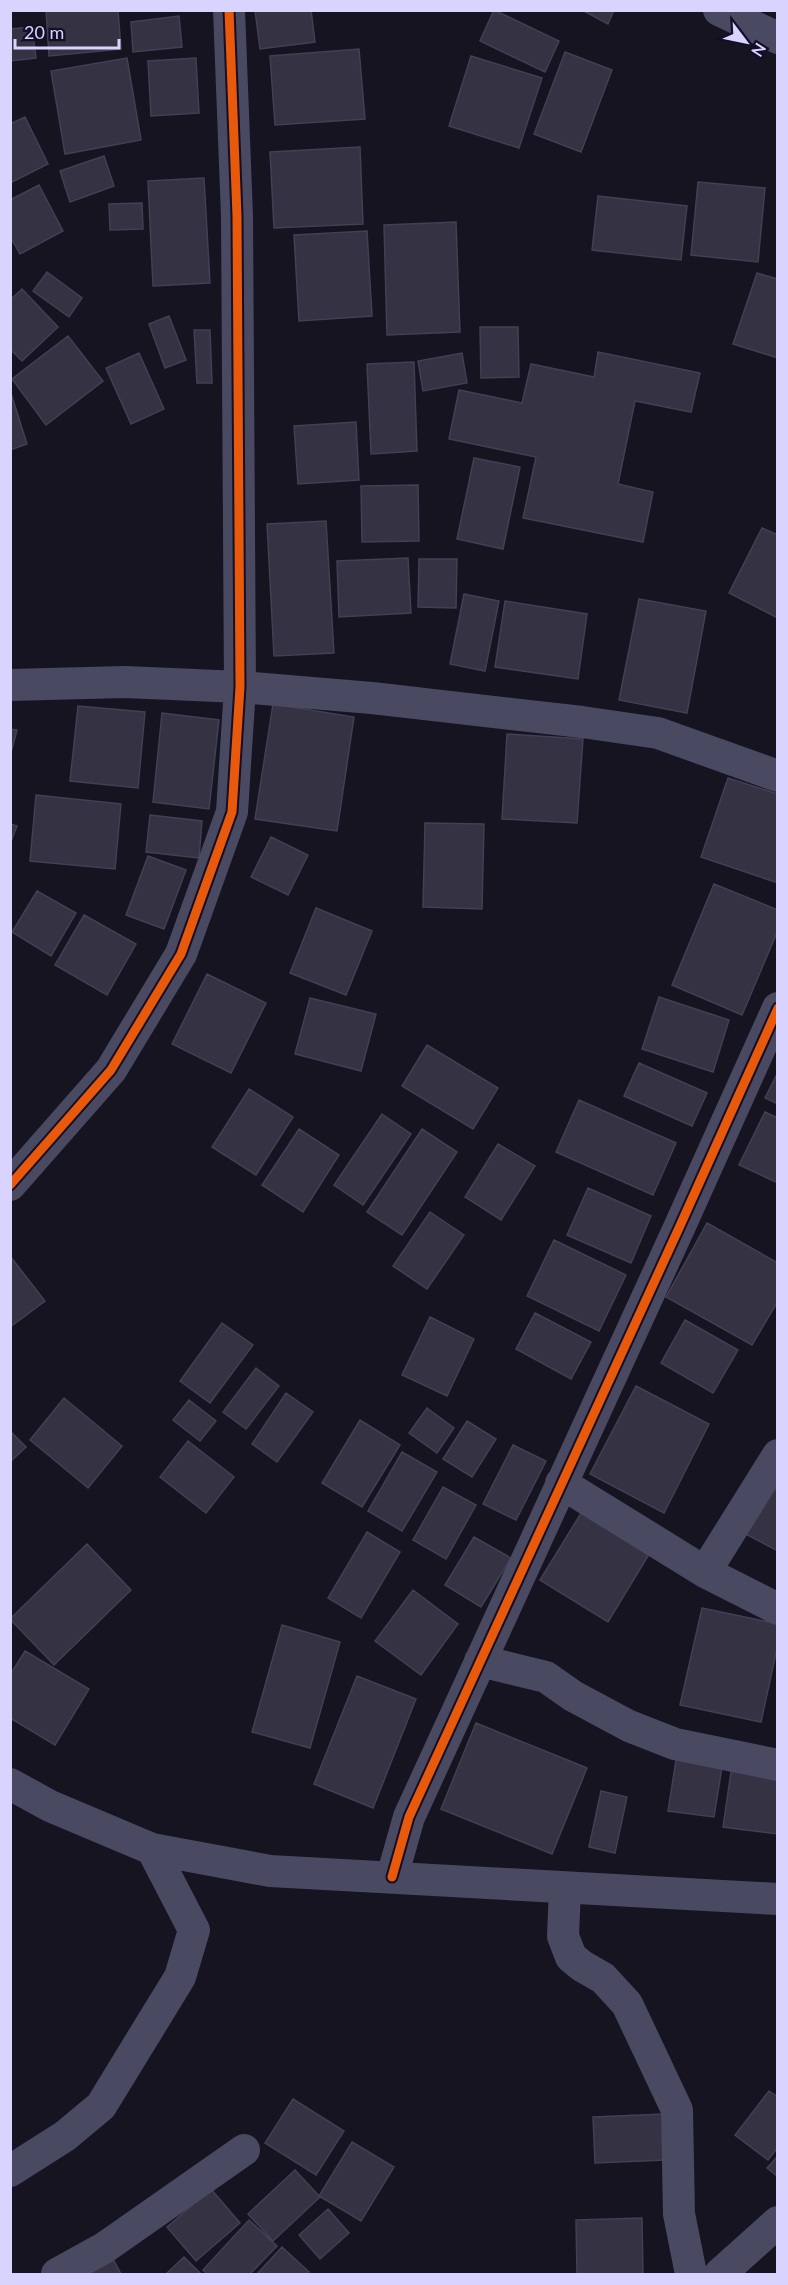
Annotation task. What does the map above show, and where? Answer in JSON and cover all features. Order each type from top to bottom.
[{"type":"street","points":[[10,1185],[111,1070],[181,954],[232,812],[240,687],[237,216],[229,10]]},
{"type":"street","points":[[719,10],[777,38]]},
{"type":"street","points":[[10,685],[125,682],[240,687],[395,700],[582,722],[657,733],[777,776]]},
{"type":"street","points":[[392,1877],[409,1817],[680,1228],[777,1008]]},
{"type":"street","points":[[705,1572],[777,1455]]},
{"type":"street","points":[[561,1483],[705,1572],[777,1609]]},
{"type":"street","points":[[480,1661],[546,1677],[573,1696],[629,1726],[675,1744],[777,1765]]},
{"type":"street","points":[[10,1784],[50,1806],[152,1849],[270,1871],[777,1899]]},
{"type":"street","points":[[10,2171],[65,2136],[101,2106],[180,1977],[194,1930],[152,1849]]},
{"type":"street","points":[[565,1888],[563,1936],[571,1957],[603,1978],[627,2004],[677,2110],[679,2214],[691,2274]]},
{"type":"street","points":[[57,2274],[105,2248],[244,2150]]},
{"type":"street","points":[[720,2274],[777,2222]]},
{"type":"building","points":[[46,10],[118,10],[121,49],[49,56]]},
{"type":"building","points":[[255,10],[311,10],[315,42],[260,49]]},
{"type":"building","points":[[494,10],[559,41],[545,72],[480,41]]},
{"type":"building","points":[[582,10],[614,10],[608,24]]},
{"type":"building","points":[[179,16],[182,47],[133,52],[131,22]]},
{"type":"building","points":[[32,27],[36,58],[10,61],[10,29]]},
{"type":"building","points":[[359,49],[365,119],[275,125],[270,56]]},
{"type":"building","points":[[565,52],[612,70],[581,152],[534,134]]},
{"type":"building","points":[[471,56],[542,78],[519,148],[449,126]]},
{"type":"building","points":[[127,58],[141,140],[65,154],[51,71]]},
{"type":"building","points":[[196,58],[199,113],[151,116],[148,61]]},
{"type":"building","points":[[25,117],[48,164],[10,183],[10,124]]},
{"type":"building","points":[[360,147],[363,224],[274,228],[270,152]]},
{"type":"building","points":[[104,156],[114,186],[70,202],[60,171]]},
{"type":"building","points":[[204,178],[210,283],[153,286],[148,181]]},
{"type":"building","points":[[698,182],[765,188],[758,262],[691,255]]},
{"type":"building","points":[[39,185],[63,231],[20,254],[10,236],[10,200]]},
{"type":"building","points":[[598,196],[687,206],[681,260],[592,250]]},
{"type":"building","points":[[142,203],[143,229],[110,230],[109,204]]},
{"type":"building","points":[[456,222],[460,332],[387,335],[384,225]]},
{"type":"building","points":[[367,231],[372,316],[299,321],[294,235]]},
{"type":"building","points":[[47,272],[82,298],[69,317],[33,291]]},
{"type":"building","points":[[757,273],[778,279],[778,358],[733,344]]},
{"type":"building","points":[[22,289],[58,327],[22,361],[10,349],[10,300]]},
{"type":"building","points":[[169,316],[186,360],[165,368],[149,324]]},
{"type":"building","points":[[480,327],[518,327],[519,377],[481,378]]},
{"type":"building","points":[[194,330],[210,330],[212,383],[197,383]]},
{"type":"building","points":[[68,336],[103,381],[46,425],[12,379]]},
{"type":"building","points":[[598,352],[700,373],[691,412],[635,401],[618,484],[653,492],[643,542],[523,518],[536,457],[449,439],[459,390],[522,403],[531,364],[594,377]]},
{"type":"building","points":[[139,353],[164,409],[131,424],[106,368]]},
{"type":"building","points":[[462,353],[467,383],[423,391],[418,361]]},
{"type":"building","points":[[414,362],[417,451],[371,454],[367,364]]},
{"type":"building","points":[[10,390],[27,444],[10,450]]},
{"type":"building","points":[[356,422],[359,480],[298,484],[294,426]]},
{"type":"building","points":[[474,458],[520,467],[503,549],[457,539]]},
{"type":"building","points":[[418,485],[419,541],[362,542],[361,486]]},
{"type":"building","points":[[326,521],[334,653],[274,656],[267,524]]},
{"type":"building","points":[[762,528],[778,535],[778,618],[729,593]]},
{"type":"building","points":[[408,558],[411,613],[339,617],[337,561]]},
{"type":"building","points":[[419,559],[457,559],[456,608],[418,607]]},
{"type":"building","points":[[464,594],[499,601],[485,671],[450,664]]},
{"type":"building","points":[[639,599],[706,611],[687,713],[619,700]]},
{"type":"building","points":[[505,601],[587,614],[578,679],[495,667]]},
{"type":"building","points":[[273,704],[354,717],[337,831],[255,819]]},
{"type":"building","points":[[78,706],[145,712],[138,788],[70,781]]},
{"type":"building","points":[[162,713],[219,720],[209,809],[153,802]]},
{"type":"building","points":[[10,729],[17,730],[10,756]]},
{"type":"building","points":[[507,734],[583,739],[577,823],[502,819]]},
{"type":"building","points":[[728,778],[778,794],[778,883],[701,857]]},
{"type":"building","points":[[36,795],[121,804],[115,869],[30,861]]},
{"type":"building","points":[[150,815],[202,821],[199,858],[146,852]]},
{"type":"building","points":[[425,823],[484,824],[482,909],[423,907]]},
{"type":"building","points":[[10,824],[17,826],[10,844]]},
{"type":"building","points":[[271,837],[308,855],[288,895],[251,877]]},
{"type":"building","points":[[148,856],[186,870],[164,929],[126,915]]},
{"type":"building","points":[[714,884],[778,910],[778,930],[742,1015],[672,985]]},
{"type":"building","points":[[37,891],[76,913],[51,956],[12,932]]},
{"type":"building","points":[[316,908],[372,931],[346,995],[290,973]]},
{"type":"building","points":[[84,915],[136,944],[107,995],[55,965]]},
{"type":"building","points":[[207,974],[266,1003],[231,1073],[172,1044]]},
{"type":"building","points":[[659,997],[729,1020],[713,1072],[642,1049]]},
{"type":"building","points":[[310,998],[376,1014],[361,1071],[295,1054]]},
{"type":"building","points":[[427,1045],[498,1088],[473,1129],[402,1086]]},
{"type":"building","points":[[639,1063],[707,1093],[692,1126],[624,1096]]},
{"type":"building","points":[[778,1072],[778,1104],[765,1098]]},
{"type":"building","points":[[249,1089],[293,1117],[256,1175],[212,1147]]},
{"type":"building","points":[[579,1100],[676,1143],[653,1195],[556,1152]]},
{"type":"building","points":[[765,1112],[778,1118],[778,1183],[739,1165]]},
{"type":"building","points":[[382,1114],[411,1134],[363,1205],[334,1185]]},
{"type":"building","points":[[299,1129],[339,1155],[303,1212],[262,1185]]},
{"type":"building","points":[[422,1129],[457,1152],[402,1235],[367,1212]]},
{"type":"building","points":[[498,1144],[535,1166],[501,1220],[465,1197]]},
{"type":"building","points":[[588,1188],[651,1216],[631,1263],[567,1235]]},
{"type":"building","points":[[430,1212],[464,1235],[427,1289],[393,1266]]},
{"type":"building","points":[[707,1223],[778,1263],[778,1301],[752,1345],[666,1297]]},
{"type":"building","points":[[554,1240],[626,1275],[599,1331],[527,1296]]},
{"type":"building","points":[[10,1256],[45,1301],[10,1327]]},
{"type":"building","points":[[535,1313],[591,1342],[571,1379],[516,1349]]},
{"type":"building","points":[[430,1317],[474,1339],[447,1396],[402,1375]]},
{"type":"building","points":[[685,1320],[738,1350],[713,1393],[661,1363]]},
{"type":"building","points":[[222,1323],[253,1345],[210,1403],[180,1381]]},
{"type":"building","points":[[256,1368],[279,1386],[246,1429],[223,1412]]},
{"type":"building","points":[[636,1386],[709,1424],[664,1513],[590,1474]]},
{"type":"building","points":[[286,1393],[313,1412],[277,1462],[252,1444]]},
{"type":"building","points":[[64,1398],[122,1446],[88,1488],[30,1440]]},
{"type":"building","points":[[189,1400],[216,1421],[200,1441],[173,1420]]},
{"type":"building","points":[[427,1408],[454,1428],[437,1453],[409,1433]]},
{"type":"building","points":[[360,1420],[400,1445],[362,1507],[322,1483]]},
{"type":"building","points":[[467,1421],[496,1439],[472,1477],[443,1459]]},
{"type":"building","points":[[10,1431],[26,1447],[10,1462]]},
{"type":"building","points":[[188,1441],[234,1477],[206,1513],[160,1477]]},
{"type":"building","points":[[513,1445],[546,1461],[516,1520],[483,1504]]},
{"type":"building","points":[[402,1452],[437,1472],[402,1531],[368,1511]]},
{"type":"building","points":[[778,1468],[778,1551],[738,1530]]},
{"type":"building","points":[[443,1487],[476,1505],[446,1559],[413,1540]]},
{"type":"building","points":[[583,1510],[651,1551],[608,1622],[540,1580]]},
{"type":"building","points":[[367,1532],[400,1552],[361,1618],[328,1598]]},
{"type":"building","points":[[474,1537],[511,1558],[481,1607],[445,1585]]},
{"type":"building","points":[[87,1544],[131,1590],[54,1665],[10,1619]]},
{"type":"building","points":[[413,1590],[458,1624],[421,1675],[375,1641]]},
{"type":"building","points":[[702,1608],[778,1624],[778,1644],[761,1722],[680,1705]]},
{"type":"building","points":[[282,1625],[340,1642],[310,1748],[252,1732]]},
{"type":"building","points":[[25,1651],[89,1689],[55,1745],[10,1718],[10,1675]]},
{"type":"building","points":[[357,1676],[416,1699],[373,1808],[314,1784]]},
{"type":"building","points":[[476,1723],[587,1768],[552,1854],[441,1809]]},
{"type":"building","points":[[677,1754],[723,1761],[714,1817],[668,1811]]},
{"type":"building","points":[[732,1765],[778,1771],[778,1834],[723,1827]]},
{"type":"building","points":[[601,1791],[627,1797],[615,1853],[589,1847]]},
{"type":"building","points":[[769,2091],[778,2097],[778,2147],[768,2160],[735,2135]]},
{"type":"building","points":[[293,2099],[344,2131],[316,2175],[265,2143]]},
{"type":"building","points":[[663,2114],[665,2160],[595,2163],[593,2117]]},
{"type":"building","points":[[352,2142],[394,2167],[361,2221],[319,2196]]},
{"type":"building","points":[[778,2156],[778,2177],[767,2168]]},
{"type":"building","points":[[295,2170],[320,2197],[273,2241],[248,2214]]},
{"type":"building","points":[[211,2189],[240,2223],[196,2261],[167,2227]]},
{"type":"building","points":[[328,2209],[349,2233],[320,2259],[299,2235]]},
{"type":"building","points":[[642,2218],[643,2274],[577,2274],[576,2220]]},
{"type":"building","points":[[249,2220],[277,2246],[250,2274],[207,2274],[203,2270]]},
{"type":"building","points":[[282,2247],[309,2272],[307,2274],[257,2274]]},
{"type":"building","points":[[111,2255],[121,2274],[76,2274]]},
{"type":"building","points":[[184,2257],[201,2274],[166,2274]]},
{"type":"cycle path","points":[[10,1185],[111,1070],[181,954],[232,812],[240,687],[237,216],[229,10]]},
{"type":"cycle path","points":[[392,1877],[409,1817],[778,1008]]}]
